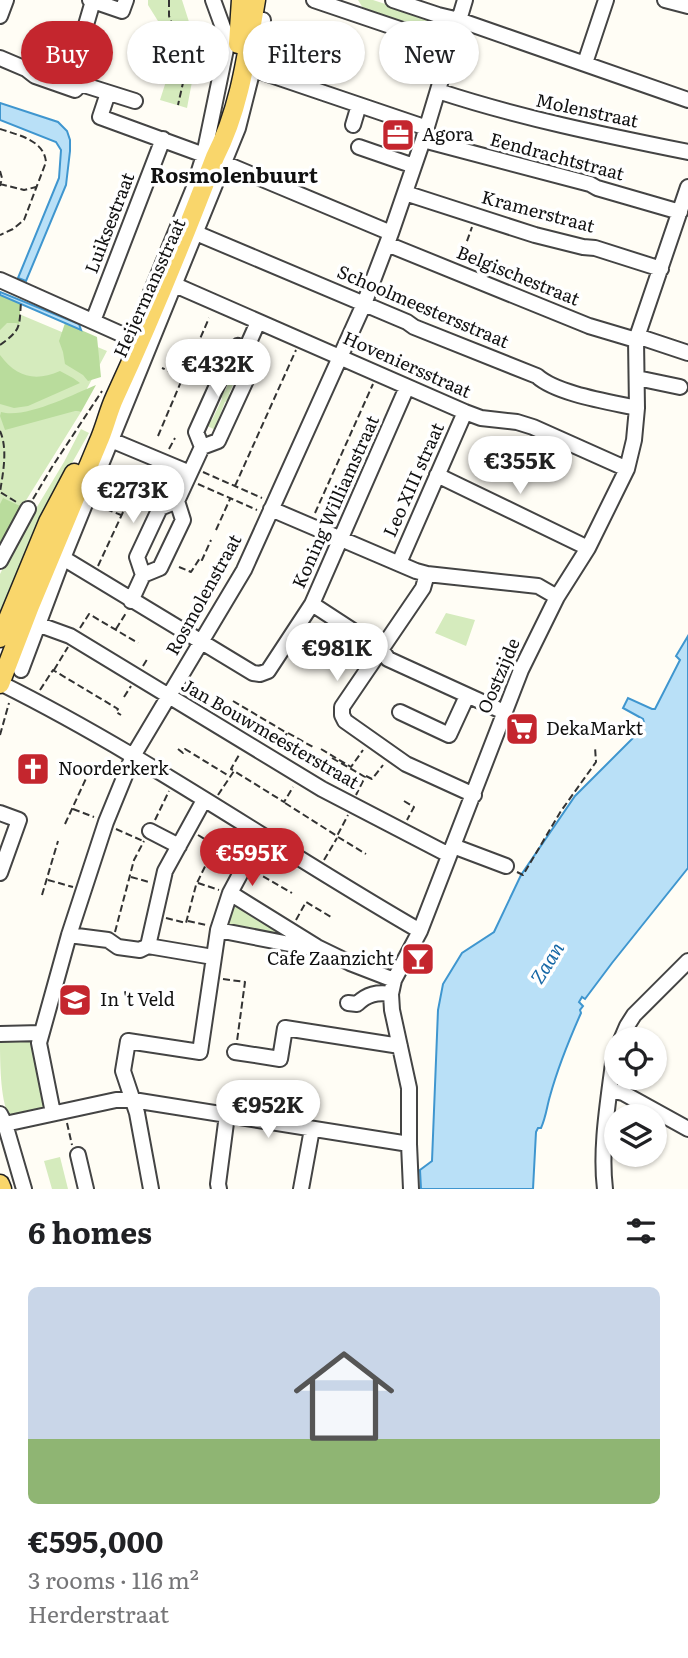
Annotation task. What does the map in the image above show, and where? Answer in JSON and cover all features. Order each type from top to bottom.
[{"type":"main road","points":[[214,158],[238,44],[241,0]]},
{"type":"main road","points":[[254,21],[256,0]]},
{"type":"main road","points":[[214,158],[223,142],[243,82]]},
{"type":"main road","name":"Heijermansstraat","points":[[0,683],[214,158]]},
{"type":"main road","name":"Heijermansstraat","points":[[0,638],[48,522],[99,420],[110,410]]},
{"type":"street","points":[[0,16],[6,0]]},
{"type":"street","points":[[213,0],[225,33],[226,50],[214,158]]},
{"type":"street","points":[[314,0],[345,5],[385,21]]},
{"type":"street","points":[[393,0],[459,20],[688,100]]},
{"type":"street","name":"Rosmolenstraat","points":[[59,1111],[38,1044],[82,890],[105,823],[133,756],[244,570],[364,304],[425,134],[465,0]]},
{"type":"street","points":[[585,63],[606,0]]},
{"type":"street","points":[[665,0],[688,6]]},
{"type":"street","points":[[87,21],[92,1],[124,6]]},
{"type":"street","points":[[0,58],[21,67]]},
{"type":"street","points":[[58,84],[75,90],[80,84]]},
{"type":"street","points":[[84,84],[135,101]]},
{"type":"street","name":"Eendrachtstraat","points":[[309,84],[425,134],[680,212]]},
{"type":"street","name":"Molenstraat","points":[[438,91],[566,127],[688,152]]},
{"type":"street","name":"Belgischestraat","points":[[108,93],[100,117],[214,158],[456,272],[589,326],[688,353]]},
{"type":"street","points":[[352,125],[359,105]]},
{"type":"street","name":"Luiksestraat","points":[[93,321],[163,139]]},
{"type":"street","points":[[359,147],[414,166]]},
{"type":"street","name":"Heijermansstraat","points":[[21,670],[62,558],[196,233],[214,158]]},
{"type":"street","name":"Heijermansstraat","points":[[93,321],[130,338],[194,190],[214,158]]},
{"type":"street","name":"Oostzijde","points":[[393,987],[420,931],[521,670],[557,597],[588,548],[626,469],[634,440],[637,408],[637,338],[688,187]]},
{"type":"street","name":"Kramerstraat","points":[[405,193],[536,235],[595,248],[661,269]]},
{"type":"street","name":"Schoolmeestersstraat","points":[[196,233],[408,322],[414,327],[537,376],[569,393],[637,408]]},
{"type":"street","points":[[0,280],[93,321]]},
{"type":"street","name":"Hoveniersstraat","points":[[175,285],[465,412],[481,418],[517,422],[533,427],[626,469]]},
{"type":"street","points":[[246,349],[258,321]]},
{"type":"street","points":[[132,601],[143,575],[137,557],[160,509],[177,501],[190,473],[202,447],[196,432],[232,352],[238,346],[254,353],[253,365],[218,442],[202,447]]},
{"type":"street","points":[[637,378],[680,387]]},
{"type":"street","name":"Koning Williamstraat","points":[[201,642],[253,673],[268,671],[312,604],[407,387]]},
{"type":"street","name":"Leo XIII straat","points":[[399,563],[465,412]]},
{"type":"street","points":[[111,440],[190,473]]},
{"type":"street","points":[[437,475],[588,548]]},
{"type":"street","points":[[143,575],[160,568],[183,520],[177,501]]},
{"type":"street","points":[[0,562],[28,509]]},
{"type":"street","points":[[271,509],[415,571],[538,586],[557,597]]},
{"type":"street","points":[[62,558],[201,642]]},
{"type":"street","points":[[427,574],[423,589],[342,707],[342,715],[345,721],[406,764],[474,795]]},
{"type":"street","points":[[312,604],[381,649],[388,659],[504,712]]},
{"type":"street","name":"Jan Bouwmeesterstraat","points":[[37,624],[73,639],[299,775],[402,830],[451,850],[506,866]]},
{"type":"street","points":[[0,683],[133,756],[420,931]]},
{"type":"street","points":[[400,712],[449,735],[467,696]]},
{"type":"street","points":[[148,946],[165,871],[188,830],[208,803]]},
{"type":"street","points":[[0,813],[19,820],[0,873]]},
{"type":"street","points":[[150,831],[179,846]]},
{"type":"street","points":[[151,1189],[133,1100],[123,1071],[128,1041],[200,1052],[218,929],[229,893],[261,835]]},
{"type":"street","points":[[229,893],[317,947],[393,987]]},
{"type":"street","points":[[218,929],[305,947],[317,947]]},
{"type":"street","points":[[69,935],[108,940],[118,947],[140,950],[148,946],[213,957]]},
{"type":"street","points":[[627,1027],[688,961]]},
{"type":"street","points":[[348,1003],[356,1004],[365,997],[393,987]]},
{"type":"street","points":[[393,987],[393,1010],[409,1088],[411,1189]]},
{"type":"street","points":[[235,1052],[280,1059],[285,1028],[400,1046]]},
{"type":"street","points":[[0,1034],[41,1033]]},
{"type":"street","points":[[605,1189],[603,1148],[610,1090],[623,1093],[688,1129]]},
{"type":"street","points":[[24,1189],[2,1119],[116,1100],[133,1100],[409,1144]]},
{"type":"street","points":[[219,1189],[227,1115]]},
{"type":"street","points":[[301,1189],[312,1129]]},
{"type":"street","points":[[78,1155],[86,1189]]},
{"type":"path","points":[[169,0],[169,16],[187,65],[178,105]]},
{"type":"path","points":[[0,129],[22,136],[43,148],[46,162],[24,220],[13,229],[0,234]]},
{"type":"path","points":[[0,171],[0,185],[24,190],[38,187]]},
{"type":"path","points":[[456,272],[475,215]]},
{"type":"path","points":[[0,345],[14,335],[19,326],[21,304]]},
{"type":"path","points":[[158,436],[209,318]]},
{"type":"path","points":[[235,486],[300,340]]},
{"type":"path","points":[[162,368],[183,377]]},
{"type":"path","points":[[310,526],[378,374]]},
{"type":"path","points":[[0,431],[3,437],[4,459],[0,492],[28,509],[106,384]]},
{"type":"path","points":[[164,462],[175,438]]},
{"type":"path","points":[[92,576],[149,456]]},
{"type":"path","points":[[190,473],[235,486],[271,509]]},
{"type":"path","points":[[190,473],[230,499],[271,509]]},
{"type":"path","points":[[216,530],[230,499]]},
{"type":"path","points":[[106,509],[122,516]]},
{"type":"path","points":[[179,567],[191,572],[200,558],[202,559],[211,540]]},
{"type":"path","points":[[115,630],[132,601]]},
{"type":"path","points":[[34,700],[89,614],[138,643]]},
{"type":"path","points":[[54,670],[118,709],[116,712],[121,715]]},
{"type":"path","points":[[233,701],[313,747]]},
{"type":"path","points":[[272,759],[288,733]]},
{"type":"path","points":[[321,749],[351,767],[371,739]]},
{"type":"path","points":[[246,744],[231,769],[366,855]]},
{"type":"path","points":[[506,866],[523,874],[561,811],[596,762],[595,747]]},
{"type":"path","points":[[178,749],[183,752],[185,750],[230,777]]},
{"type":"path","points":[[332,758],[372,779],[391,753]]},
{"type":"path","points":[[65,824],[89,772],[81,767]]},
{"type":"path","points":[[208,803],[234,771]]},
{"type":"path","points":[[284,802],[299,775]]},
{"type":"path","points":[[317,870],[337,837],[365,777]]},
{"type":"path","points":[[150,831],[174,781]]},
{"type":"path","points":[[402,830],[414,807],[404,801]]},
{"type":"path","points":[[72,809],[144,842],[134,860],[112,943]]},
{"type":"path","points":[[188,830],[292,893]]},
{"type":"path","points":[[42,895],[58,841]]},
{"type":"path","points":[[155,916],[186,923],[197,882],[215,846]]},
{"type":"path","points":[[130,877],[162,885]]},
{"type":"path","points":[[47,880],[82,890]]},
{"type":"path","points":[[197,882],[229,893]]},
{"type":"path","points":[[290,930],[306,902],[331,917]]},
{"type":"path","points":[[187,920],[218,929]]},
{"type":"path","points":[[211,978],[245,982],[235,1052]]},
{"type":"path","points":[[59,1111],[78,1155]]},
{"type":"green space","points":[[148,0],[182,0],[189,21],[158,21],[148,5]]},
{"type":"green space","points":[[358,0],[373,0],[437,21],[399,21],[363,8]]},
{"type":"green space","points":[[165,84],[192,84],[187,108],[160,100]]},
{"type":"green space","points":[[0,295],[21,303],[19,324],[7,323],[0,330]]},
{"type":"green space","points":[[0,306],[107,351],[75,411],[81,412],[25,502],[0,549]]},
{"type":"green space","points":[[65,323],[97,337],[101,377],[88,381],[65,364],[59,341]]},
{"type":"green space","points":[[0,355],[19,373],[34,377],[60,371],[80,383],[28,406],[14,408],[0,404]]},
{"type":"green space","points":[[229,363],[247,369],[244,376],[242,371],[238,373],[230,397],[225,402],[218,420],[220,432],[203,424],[206,415],[209,421],[212,420],[222,399],[222,392],[233,373]]},
{"type":"green space","points":[[96,385],[81,412],[75,411],[5,430],[1,412],[35,409]]},
{"type":"green space","points":[[81,429],[89,433],[10,587],[0,614],[0,574]]},
{"type":"green space","points":[[3,498],[20,506],[21,510],[5,540],[0,544],[0,504]]},
{"type":"green space","points":[[446,613],[475,620],[466,646],[435,633]]},
{"type":"green space","points":[[234,900],[297,939],[227,928]]},
{"type":"green space","points":[[29,1037],[34,1040],[45,1109],[9,1115],[2,1089],[0,1038]]},
{"type":"green space","points":[[60,1157],[68,1189],[52,1189],[44,1161]]},
{"type":"water","points":[[0,103],[58,122],[67,131],[70,140],[66,185],[26,281],[18,278],[59,178],[61,150],[56,142],[0,120]]},
{"type":"water","points":[[0,292],[79,324],[81,330],[0,295]]},
{"type":"water","name":"Zaan","points":[[688,636],[688,868],[585,999],[582,997],[579,1002],[583,1006],[581,1013],[557,1075],[543,1124],[536,1132],[533,1189],[421,1189],[420,1170],[432,1161],[438,1010],[443,984],[462,953],[494,932],[521,875],[575,796],[645,726],[643,719],[623,708],[628,698],[655,709],[680,660],[676,656]]},
{"type":"place","name":"Agora","points":[[398,135]]},
{"type":"place","name":"DekaMarkt","points":[[522,729]]},
{"type":"place","name":"Noorderkerk","points":[[33,769]]},
{"type":"place","name":"Cafe Zaanzicht","points":[[418,959]]},
{"type":"place","name":"In 't Veld","points":[[75,1000]]},
{"type":"district","name":"Rosmolenbuurt","points":[[234,176]]}]
